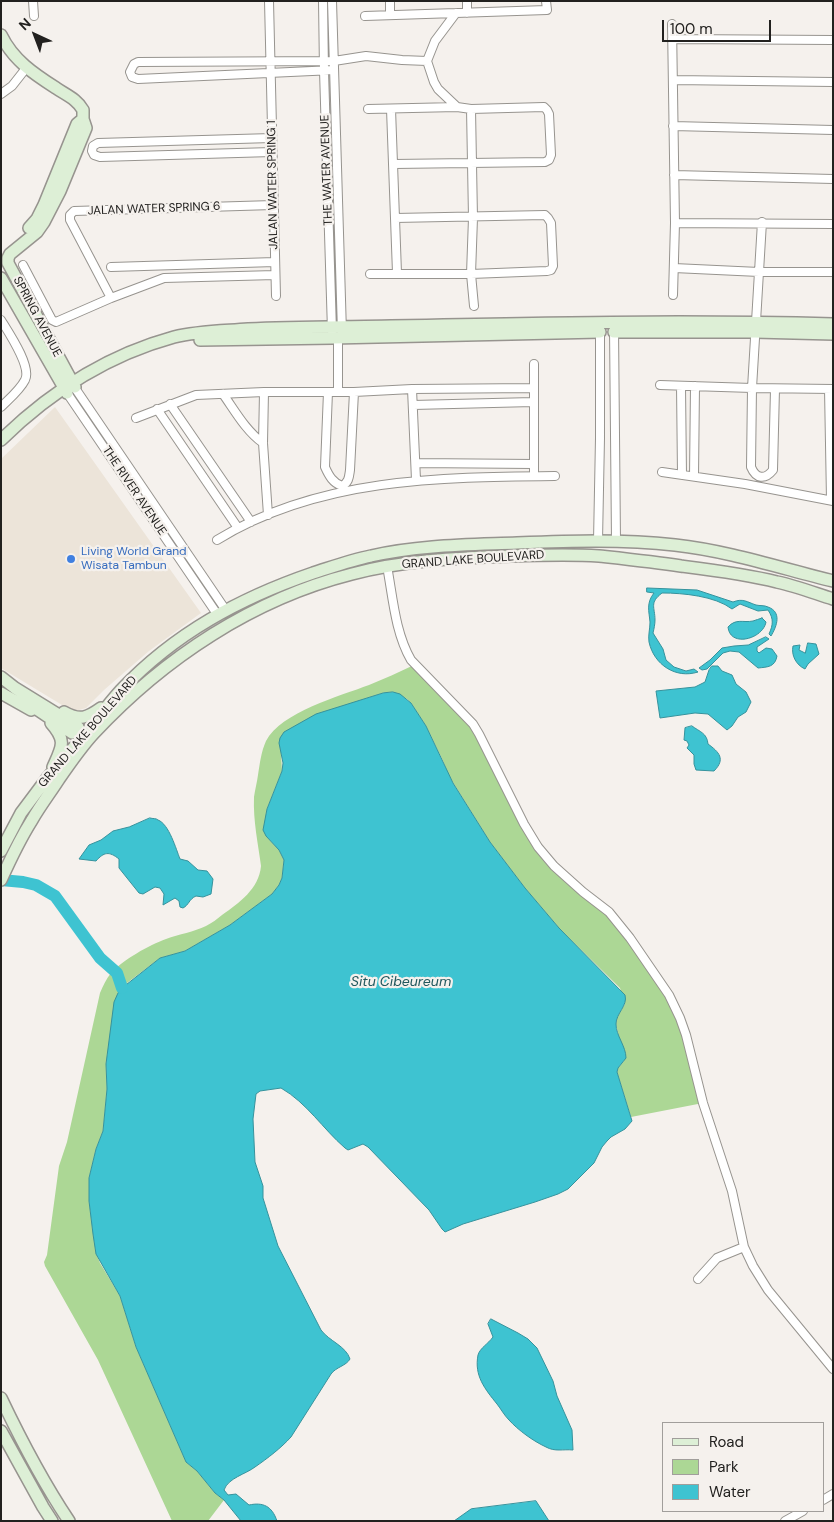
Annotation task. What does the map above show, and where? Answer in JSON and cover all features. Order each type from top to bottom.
[{"type":"street","points":[[33,1],[34,16]]},
{"type":"street","name":"JALAN WATER SPRING 1","points":[[269,1],[276,296]]},
{"type":"street","name":"THE WATER AVENUE","points":[[323,1],[330,290],[337,334]]},
{"type":"street","name":"THE WATER AVENUE","points":[[332,1],[340,290],[337,334]]},
{"type":"street","points":[[390,1],[390,15]]},
{"type":"street","points":[[467,1],[468,12]]},
{"type":"street","points":[[365,16],[547,10],[546,1]]},
{"type":"street","points":[[456,13],[442,29],[427,61],[438,89],[457,107]]},
{"type":"street","points":[[672,24],[675,223],[672,295]]},
{"type":"street","points":[[1,35],[13,55],[75,100],[82,108],[83,119],[77,124],[60,169],[32,227],[1,250]]},
{"type":"street","points":[[672,38],[833,40]]},
{"type":"street","points":[[334,70],[134,79],[130,72],[134,64],[138,62],[334,61],[366,56],[427,61]]},
{"type":"street","points":[[1,94],[12,86],[27,67]]},
{"type":"street","points":[[673,80],[833,82]]},
{"type":"street","points":[[368,109],[544,107],[549,114],[551,155],[549,160],[545,162],[394,164]]},
{"type":"street","points":[[391,109],[397,274]]},
{"type":"street","points":[[471,109],[472,274],[474,306]]},
{"type":"street","name":"SPRING AVENUE","points":[[64,392],[8,263],[8,258],[14,249],[36,232],[53,207],[86,128],[83,119]]},
{"type":"street","points":[[673,126],[833,130]]},
{"type":"street","points":[[272,138],[98,143],[92,151],[94,156],[100,157],[272,152]]},
{"type":"street","points":[[674,175],[833,178]]},
{"type":"street","name":"JALAN WATER SPRING 6","points":[[111,298],[70,220],[70,215],[74,212],[273,204]]},
{"type":"street","points":[[370,274],[472,274],[547,271],[551,270],[553,266],[551,223],[545,215],[473,218],[395,218]]},
{"type":"street","points":[[675,223],[762,222],[833,224]]},
{"type":"street","points":[[762,222],[752,388],[751,467],[753,472],[762,477],[767,476],[773,470],[774,388]]},
{"type":"street","points":[[111,267],[275,262]]},
{"type":"street","points":[[23,265],[54,322],[164,278],[275,275]]},
{"type":"street","points":[[674,268],[759,272],[833,272]]},
{"type":"street","name":"SPRING AVENUE","points":[[1,278],[64,392]]},
{"type":"street","points":[[330,290],[340,290]]},
{"type":"street","points":[[1,320],[26,365],[28,374],[24,382],[1,407]]},
{"type":"street","points":[[1,440],[38,407],[129,353],[173,338],[201,332],[265,328],[337,334],[600,327],[756,327],[833,324]]},
{"type":"street","points":[[598,541],[600,506],[600,327]]},
{"type":"street","points":[[614,327],[616,542]]},
{"type":"street","points":[[756,327],[833,334]]},
{"type":"street","points":[[337,334],[338,392]]},
{"type":"street","points":[[534,364],[534,476]]},
{"type":"street","points":[[660,385],[831,389],[832,501],[662,472]]},
{"type":"street","points":[[681,386],[682,475]]},
{"type":"street","points":[[694,476],[695,386]]},
{"type":"street","points":[[136,418],[196,395],[264,392],[533,388]]},
{"type":"street","points":[[412,389],[416,480]]},
{"type":"street","points":[[1,450],[64,392]]},
{"type":"street","name":"THE RIVER AVENUE","points":[[64,392],[221,612]]},
{"type":"street","points":[[264,392],[263,444],[268,515]]},
{"type":"street","points":[[328,392],[325,467],[330,478],[342,486],[348,480],[350,470],[354,392]]},
{"type":"street","points":[[223,394],[249,431],[263,444]]},
{"type":"street","points":[[413,405],[533,402]]},
{"type":"street","points":[[170,404],[251,522]]},
{"type":"street","points":[[157,409],[238,528]]},
{"type":"street","points":[[416,463],[534,464]]},
{"type":"street","points":[[216,540],[268,515],[313,499],[354,489],[416,480],[555,476]]},
{"type":"street","name":"GRAND LAKE BOULEVARD","points":[[1,851],[21,813],[48,777],[111,702],[149,663],[188,632],[221,612],[290,581],[348,562],[401,551],[464,545],[598,541],[675,545],[764,562],[833,581]]},
{"type":"street","points":[[578,542],[579,555]]},
{"type":"street","points":[[641,561],[642,543]]},
{"type":"street","name":"GRAND LAKE BOULEVARD","points":[[2,878],[32,819],[79,750],[139,688],[231,622],[262,606],[324,582],[387,566],[428,560],[579,555],[706,569],[777,582],[833,599]]},
{"type":"street","points":[[387,566],[398,626],[404,648],[411,660],[473,724],[524,824],[538,847],[554,866],[609,912],[630,938],[669,995],[686,1035],[703,1103],[732,1191],[744,1246],[768,1290],[833,1369]]},
{"type":"street","points":[[1,676],[69,715],[80,718],[90,716],[111,702]]},
{"type":"street","points":[[1,676],[15,688],[78,727],[76,732],[72,733],[32,706],[26,706]]},
{"type":"street","points":[[1,693],[26,706],[49,722],[60,734],[62,744],[48,777]]},
{"type":"street","points":[[698,1279],[717,1258],[744,1246]]},
{"type":"street","points":[[1,1398],[26,1448],[69,1521]]},
{"type":"street","points":[[1,1431],[52,1521]]},
{"type":"street","points":[[786,1521],[801,1512]]},
{"type":"shaded area","points":[[55,407],[201,613],[149,651],[86,708],[75,711],[1,668],[1,459]]},
{"type":"green space","points":[[414,665],[473,724],[538,847],[609,912],[674,1005],[703,1103],[631,1117],[617,1072],[624,1061],[616,1024],[617,1017],[625,1004],[620,988],[559,928],[490,842],[449,776],[426,726],[407,699],[393,692],[383,693],[359,701],[281,753],[282,771],[267,809],[266,836],[279,850],[284,860],[282,878],[279,885],[272,894],[230,925],[185,951],[160,958],[127,983],[118,993],[106,1064],[107,1089],[103,1131],[96,1149],[89,1178],[89,1201],[96,1253],[100,1263],[120,1296],[136,1347],[186,1462],[224,1500],[208,1521],[172,1521],[98,1360],[44,1262],[47,1255],[59,1166],[67,1142],[100,993],[111,973],[129,958],[159,942],[208,925],[235,906],[247,895],[256,882],[261,866],[255,823],[254,797],[263,749],[266,741],[274,731],[284,722],[312,706],[369,685]]},
{"type":"water","points":[[647,588],[697,590],[733,602],[742,600],[766,606],[772,609],[777,616],[775,628],[771,636],[769,634],[772,619],[768,610],[758,611],[740,604],[732,609],[708,598],[662,593],[654,603],[655,622],[653,633],[663,649],[666,660],[674,667],[686,671],[694,669],[698,672],[682,674],[674,672],[656,657],[649,642],[649,607],[654,593],[647,592]]},
{"type":"water","points":[[762,618],[766,622],[764,628],[753,637],[740,639],[730,634],[728,627],[731,624]]},
{"type":"water","points":[[766,637],[769,639],[757,647],[757,651],[759,653],[766,648],[772,649],[777,656],[775,662],[770,666],[758,668],[739,652],[730,651],[723,653],[707,669],[702,670],[699,668],[722,648],[748,645]]},
{"type":"water","points":[[808,643],[816,644],[819,654],[805,669],[797,662],[793,646],[800,645],[799,650],[805,653]]},
{"type":"water","points":[[712,666],[718,666],[722,671],[732,675],[736,684],[746,692],[751,702],[746,712],[738,717],[732,726],[727,730],[708,714],[695,713],[660,718],[656,691],[695,687],[705,682]]},
{"type":"water","name":"Situ Cibeureum","points":[[393,692],[400,694],[411,703],[426,726],[453,783],[490,842],[525,888],[559,928],[625,995],[625,1003],[616,1024],[626,1058],[617,1072],[632,1121],[625,1129],[607,1141],[594,1163],[568,1189],[535,1202],[463,1224],[445,1232],[429,1210],[368,1147],[363,1144],[348,1150],[345,1148],[299,1101],[281,1088],[260,1091],[256,1094],[253,1119],[255,1162],[263,1186],[263,1198],[278,1246],[321,1330],[348,1354],[350,1359],[331,1374],[291,1437],[265,1460],[233,1479],[226,1486],[224,1490],[228,1495],[236,1494],[249,1505],[259,1504],[266,1506],[277,1521],[241,1521],[197,1471],[186,1462],[136,1347],[120,1296],[96,1254],[89,1201],[89,1178],[96,1149],[103,1131],[107,1089],[106,1064],[114,1002],[122,988],[160,958],[185,951],[230,925],[272,894],[279,885],[282,878],[284,860],[279,850],[263,830],[267,809],[282,771],[283,763],[279,743],[284,732],[316,714],[383,693]]},
{"type":"water","points":[[692,726],[705,735],[708,744],[720,756],[720,763],[714,771],[696,770],[694,755],[687,748],[689,745],[687,741],[684,740],[685,728]]},
{"type":"water","points":[[150,818],[157,819],[166,826],[180,859],[188,861],[198,870],[207,871],[213,879],[211,894],[203,897],[196,896],[183,908],[180,907],[179,901],[175,898],[163,905],[164,894],[160,888],[155,887],[143,894],[139,893],[119,868],[119,859],[112,855],[104,854],[96,861],[79,859],[89,845],[101,840],[113,831],[129,827]]},
{"type":"water","points":[[491,1319],[528,1339],[537,1348],[553,1381],[557,1396],[572,1430],[573,1450],[549,1449],[526,1435],[507,1418],[485,1387],[479,1376],[477,1363],[478,1355],[482,1348],[493,1337],[488,1324]]},
{"type":"water","points":[[536,1501],[549,1521],[454,1521],[471,1509]]},
{"type":"waterway","points":[[1,880],[36,885],[55,896],[100,958],[117,973],[122,988]]},
{"type":"place","name":"Living World Grand Wisata Tambun","points":[[71,559]]}]
